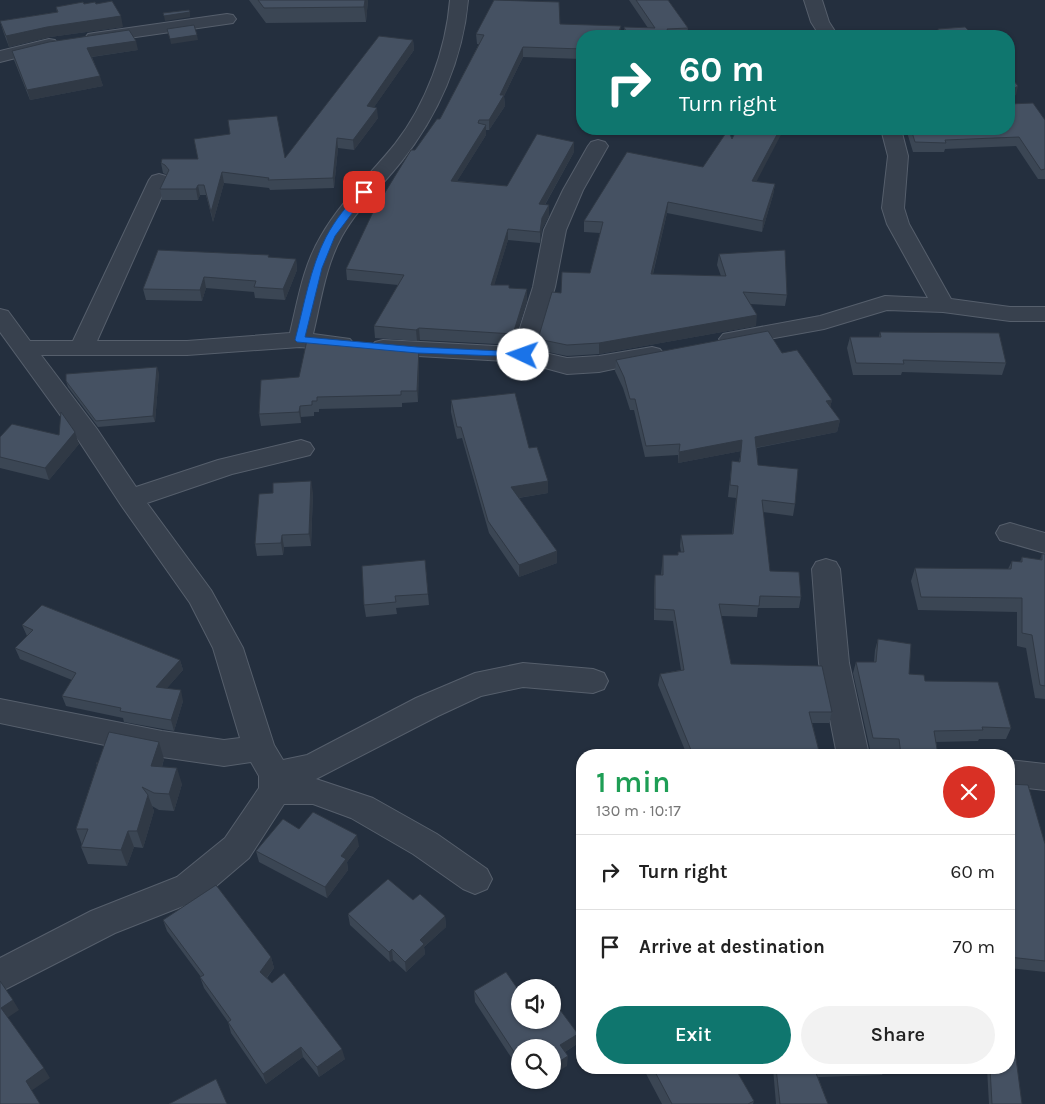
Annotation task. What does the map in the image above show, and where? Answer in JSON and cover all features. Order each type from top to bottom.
[{"type":"street","points":[[300,340],[318,268],[331,236],[351,206],[412,134],[444,65],[458,21],[459,0]]},
{"type":"street","points":[[813,0],[820,22],[825,30]]},
{"type":"street","points":[[0,57],[73,41],[227,19]]},
{"type":"street","points":[[893,135],[898,156],[893,208],[895,216],[943,305]]},
{"type":"street","points":[[523,355],[544,287],[555,230],[573,190],[598,146]]},
{"type":"street","points":[[82,347],[159,180]]},
{"type":"street","points":[[711,342],[824,322],[885,303],[943,305],[1010,314],[1045,314]]},
{"type":"street","points":[[0,316],[88,435],[130,499],[201,597],[228,648],[259,748],[275,782]]},
{"type":"street","points":[[24,348],[186,348],[300,340],[417,350],[523,355],[567,366],[599,364],[674,349]]},
{"type":"street","points":[[130,499],[227,466],[301,449]]},
{"type":"street","points":[[1010,533],[1045,543]]},
{"type":"street","points":[[826,569],[834,663],[851,749]]},
{"type":"street","points":[[0,976],[103,922],[189,888],[237,848],[275,782],[313,767],[475,685],[524,675],[593,681]]},
{"type":"street","points":[[0,711],[162,744],[215,752],[224,753],[259,748]]},
{"type":"street","points":[[1015,774],[1045,776]]},
{"type":"street","points":[[275,782],[313,791],[362,808],[425,844],[475,879]]},
{"type":"building","points":[[258,0],[365,0],[364,7],[264,8]]},
{"type":"building","points":[[494,0],[559,2],[560,24],[621,26],[619,30],[576,30],[576,49],[523,47],[500,95],[504,95],[489,120],[479,120],[478,123],[486,125],[451,181],[507,186],[537,134],[574,142],[539,204],[549,205],[542,218],[540,232],[508,229],[491,285],[509,285],[509,288],[527,289],[513,334],[419,328],[416,330],[374,326],[404,275],[346,269],[373,212],[411,150],[415,150],[437,119],[440,119],[484,35],[476,34]]},
{"type":"building","points":[[636,0],[668,0],[688,28],[625,30],[624,27],[655,28]]},
{"type":"building","points":[[112,1],[121,16],[47,27],[6,36],[0,21],[58,12],[56,7],[83,2],[84,4],[95,2],[96,4]]},
{"type":"building","points":[[189,10],[190,12],[164,16],[163,13]]},
{"type":"building","points":[[194,25],[197,35],[170,39],[167,29]]},
{"type":"building","points":[[965,27],[968,30],[938,30]]},
{"type":"building","points":[[129,30],[136,41],[87,48],[100,76],[27,90],[12,51],[49,42]]},
{"type":"building","points":[[379,36],[413,40],[367,106],[377,108],[353,140],[337,138],[333,178],[268,180],[269,178],[222,172],[211,212],[204,185],[198,185],[196,189],[160,189],[169,170],[161,163],[162,159],[198,159],[194,139],[230,134],[228,120],[277,116],[285,158]]},
{"type":"building","points":[[1033,103],[1045,120],[1045,169],[1041,170],[1019,137],[945,140],[946,143],[915,142],[913,135],[1015,135],[1015,104]]},
{"type":"building","points":[[725,135],[730,135],[732,139],[734,135],[777,135],[752,181],[775,184],[763,221],[668,202],[651,274],[726,276],[719,254],[785,250],[787,295],[743,292],[757,315],[599,343],[567,345],[538,339],[552,292],[561,293],[562,272],[590,273],[603,222],[584,221],[627,152],[703,167]]},
{"type":"building","points":[[158,250],[269,255],[268,257],[296,259],[283,289],[254,287],[256,281],[204,277],[200,290],[143,289]]},
{"type":"building","points":[[768,331],[782,353],[797,350],[832,400],[826,401],[840,420],[755,437],[758,465],[798,469],[795,504],[762,500],[770,571],[799,572],[801,597],[760,596],[759,606],[719,604],[731,664],[822,666],[832,712],[809,712],[818,749],[691,749],[660,674],[684,670],[674,610],[655,609],[655,575],[663,575],[663,555],[678,555],[678,552],[684,552],[681,535],[733,534],[738,486],[730,485],[732,461],[740,462],[742,440],[679,452],[680,444],[646,446],[635,399],[630,399],[624,377],[616,360]]},
{"type":"building","points":[[880,332],[999,333],[1006,363],[903,360],[904,364],[856,363],[850,337],[881,337]]},
{"type":"building","points":[[307,340],[333,340],[419,348],[417,391],[401,391],[401,395],[317,397],[317,401],[312,401],[312,405],[300,406],[299,412],[259,414],[261,380],[299,377]]},
{"type":"building","points":[[157,367],[153,416],[96,421],[66,381],[66,374]]},
{"type":"building","points":[[515,393],[529,448],[537,447],[548,481],[511,487],[557,551],[519,565],[488,521],[461,427],[457,427],[451,400]]},
{"type":"building","points":[[61,412],[75,432],[45,468],[0,457],[0,437],[12,424],[59,435]]},
{"type":"building","points":[[311,481],[309,534],[282,535],[281,543],[255,544],[259,494],[273,493],[273,483]]},
{"type":"building","points":[[1042,554],[1045,554],[1045,686],[1040,685],[1032,635],[1022,633],[1022,598],[921,597],[915,568],[1011,569],[1012,561],[1022,562],[1022,557],[1042,560]]},
{"type":"building","points":[[425,560],[428,594],[395,596],[396,602],[364,605],[362,566]]},
{"type":"building","points":[[42,605],[180,660],[156,687],[181,690],[171,720],[120,711],[121,708],[62,696],[76,673],[15,648],[33,630],[22,625]]},
{"type":"building","points":[[878,639],[911,644],[909,674],[924,675],[925,681],[998,682],[1011,728],[982,727],[983,730],[934,731],[937,749],[900,749],[899,739],[873,738],[856,662],[876,662]]},
{"type":"building","points":[[109,732],[159,742],[151,766],[177,768],[169,794],[154,793],[142,787],[148,795],[137,831],[128,831],[121,850],[81,847],[88,829],[76,829]]},
{"type":"building","points":[[1015,784],[1028,785],[1045,844],[1045,961],[1015,958]]},
{"type":"building","points":[[313,812],[357,835],[341,856],[346,859],[325,887],[256,851],[283,819],[299,829]]},
{"type":"building","points":[[388,879],[413,900],[420,894],[445,916],[420,940],[424,944],[405,962],[392,949],[389,952],[348,914]]},
{"type":"building","points":[[216,885],[271,957],[260,972],[272,983],[284,973],[342,1049],[317,1067],[301,1047],[263,1074],[228,1022],[231,1020],[200,977],[204,975],[163,920]]},
{"type":"building","points":[[506,972],[511,979],[511,1029],[561,1029],[561,1011],[576,1031],[576,1035],[561,1044],[561,1039],[511,1039],[511,1047],[474,991]]},
{"type":"building","points":[[0,981],[13,1000],[1,1008],[44,1068],[26,1081],[40,1104],[0,1104]]},
{"type":"building","points":[[561,1046],[568,1056],[561,1060]]},
{"type":"building","points":[[1015,1051],[1022,1104],[992,1104],[990,1074],[1015,1074]]},
{"type":"building","points":[[656,1074],[738,1074],[754,1101],[748,1104],[672,1104]]},
{"type":"building","points":[[777,1074],[816,1074],[828,1104],[780,1104]]},
{"type":"building","points":[[216,1079],[227,1104],[169,1104]]},
{"type":"route","points":[[364,192],[351,206],[331,236],[318,268],[300,340],[417,350],[523,355]]}]
